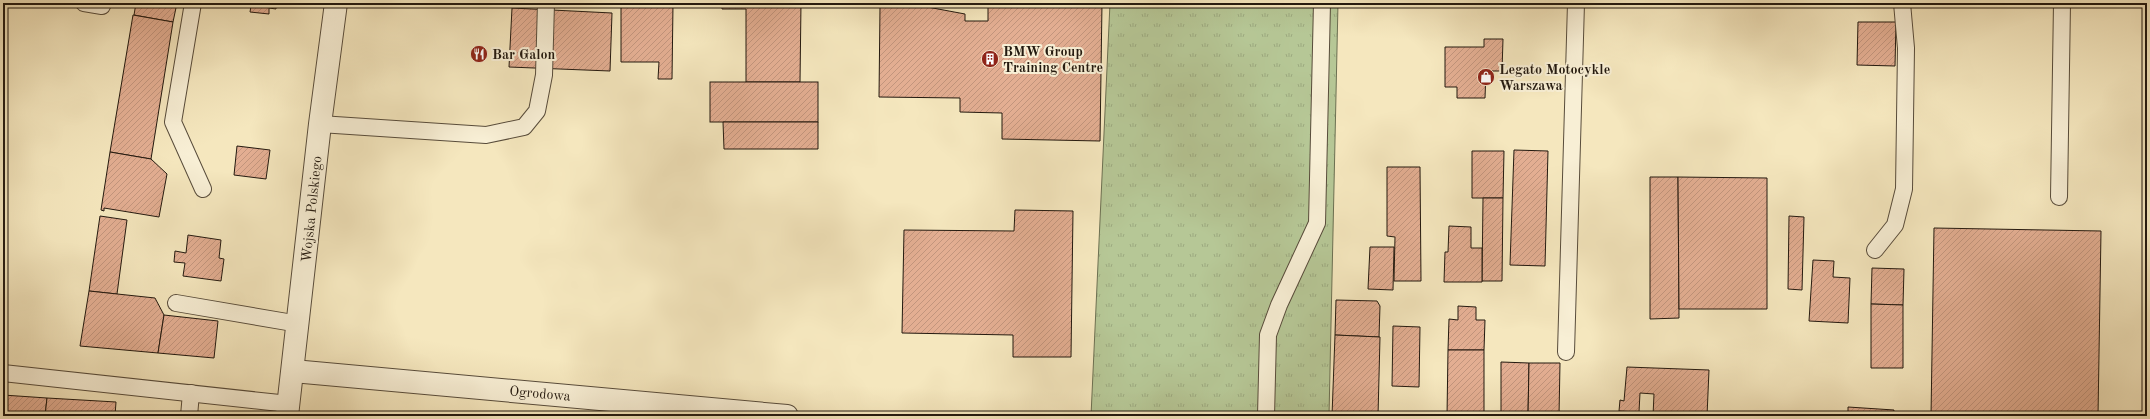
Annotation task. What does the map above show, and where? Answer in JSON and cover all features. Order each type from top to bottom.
[{"type":"street","name":"Wojska Polskiego","points":[[288,410],[299,324],[320,124],[336,3]]},
{"type":"street","name":"Ogrodowa","points":[[293,370],[787,416]]},
{"type":"lane","points":[[84,3],[102,6],[103,3]]},
{"type":"lane","points":[[193,3],[173,122],[203,189]]},
{"type":"lane","points":[[320,124],[486,135],[524,127],[537,111],[542,82],[546,3]]},
{"type":"lane","points":[[1266,416],[1268,335],[1279,305],[1318,223],[1322,3]]},
{"type":"lane","points":[[1566,352],[1576,3]]},
{"type":"lane","points":[[1875,250],[1896,225],[1904,189],[1906,48],[1902,3]]},
{"type":"lane","points":[[2059,197],[2062,3]]},
{"type":"lane","points":[[176,303],[299,324]]},
{"type":"lane","points":[[3,373],[192,393],[288,410]]},
{"type":"lane","points":[[189,416],[192,393]]},
{"type":"green space","points":[[1110,3],[1338,3],[1329,416],[1091,416]]},
{"type":"building","points":[[136,3],[177,3],[173,22],[134,15]]},
{"type":"building","points":[[238,3],[276,3],[276,9],[269,8],[269,14],[250,12],[251,6]]},
{"type":"building","points":[[722,3],[801,3],[800,82],[746,82],[746,9],[722,9]]},
{"type":"building","name":"BMW Group Training Centre","points":[[1004,3],[1102,3],[1100,141],[1002,139],[1002,113],[960,112],[960,98],[879,97],[880,6],[922,6],[965,14],[965,21],[988,21],[988,7],[1004,7]]},
{"type":"building","points":[[621,4],[673,4],[672,79],[658,79],[659,62],[621,62]]},
{"type":"building","points":[[512,8],[612,13],[610,71],[509,67]]},
{"type":"building","points":[[133,15],[173,22],[151,159],[110,152]]},
{"type":"building","points":[[1858,22],[1896,22],[1895,66],[1857,65]]},
{"type":"building","points":[[1484,39],[1503,39],[1502,71],[1486,71],[1485,98],[1457,98],[1457,87],[1445,87],[1445,47],[1484,47]]},
{"type":"building","points":[[710,82],[818,82],[818,122],[710,122]]},
{"type":"building","points":[[723,122],[818,122],[818,149],[724,149]]},
{"type":"building","points":[[237,146],[270,150],[266,179],[234,175]]},
{"type":"building","points":[[1514,150],[1548,151],[1545,266],[1510,265]]},
{"type":"building","points":[[1472,151],[1504,151],[1503,198],[1472,198]]},
{"type":"building","points":[[110,152],[151,159],[167,174],[159,217],[104,208],[104,211],[101,210]]},
{"type":"building","points":[[1387,167],[1420,167],[1421,281],[1394,281],[1395,237],[1387,236]]},
{"type":"building","points":[[1650,177],[1678,177],[1679,318],[1650,319]]},
{"type":"building","points":[[1678,177],[1767,178],[1767,309],[1679,309]]},
{"type":"building","points":[[1483,198],[1503,198],[1502,281],[1482,281]]},
{"type":"building","points":[[1015,210],[1073,211],[1071,357],[1013,357],[1013,335],[902,333],[904,230],[1014,231]]},
{"type":"building","points":[[100,216],[127,220],[117,294],[89,291]]},
{"type":"building","points":[[1789,216],[1804,217],[1802,290],[1788,289]]},
{"type":"building","points":[[1449,226],[1471,227],[1471,248],[1482,248],[1482,282],[1444,282],[1445,252],[1448,252]]},
{"type":"building","points":[[1934,228],[2101,231],[2098,416],[1931,416]]},
{"type":"building","points":[[188,235],[221,240],[219,258],[224,259],[221,281],[183,276],[185,263],[174,262],[175,251],[186,253]]},
{"type":"building","points":[[1370,247],[1394,247],[1393,290],[1368,289]]},
{"type":"building","points":[[1813,260],[1834,261],[1833,277],[1850,278],[1848,323],[1809,321]]},
{"type":"building","points":[[1872,268],[1904,269],[1903,305],[1871,304]]},
{"type":"building","points":[[89,291],[155,298],[164,315],[158,353],[80,346]]},
{"type":"building","points":[[1336,300],[1377,301],[1380,306],[1379,337],[1335,335]]},
{"type":"building","points":[[1871,304],[1903,305],[1903,368],[1871,368]]},
{"type":"building","points":[[1458,306],[1476,307],[1476,320],[1485,320],[1484,350],[1448,350],[1449,319],[1458,320]]},
{"type":"building","points":[[164,315],[218,321],[214,358],[158,353]]},
{"type":"building","points":[[1393,326],[1420,327],[1419,387],[1392,386]]},
{"type":"building","points":[[1335,335],[1380,337],[1378,416],[1332,416]]},
{"type":"building","points":[[1448,350],[1484,350],[1484,416],[1447,416]]},
{"type":"building","points":[[1501,362],[1529,363],[1528,416],[1501,416]]},
{"type":"building","points":[[1529,363],[1560,363],[1559,416],[1528,416]]},
{"type":"building","points":[[1627,367],[1709,370],[1707,416],[1653,416],[1654,394],[1640,393],[1639,412],[1619,411],[1620,400],[1624,401]]},
{"type":"building","points":[[3,395],[47,398],[45,416],[3,416]]},
{"type":"building","points":[[47,398],[116,402],[115,416],[45,416]]},
{"type":"building","points":[[1848,407],[1894,410],[1893,416],[1848,416]]},
{"type":"place","name":"Bar Galon","points":[[479,54]]},
{"type":"place","name":"BMW Group Training Centre","points":[[990,59]]},
{"type":"place","name":"Legato Motocykle Warszawa","points":[[1486,77]]}]
